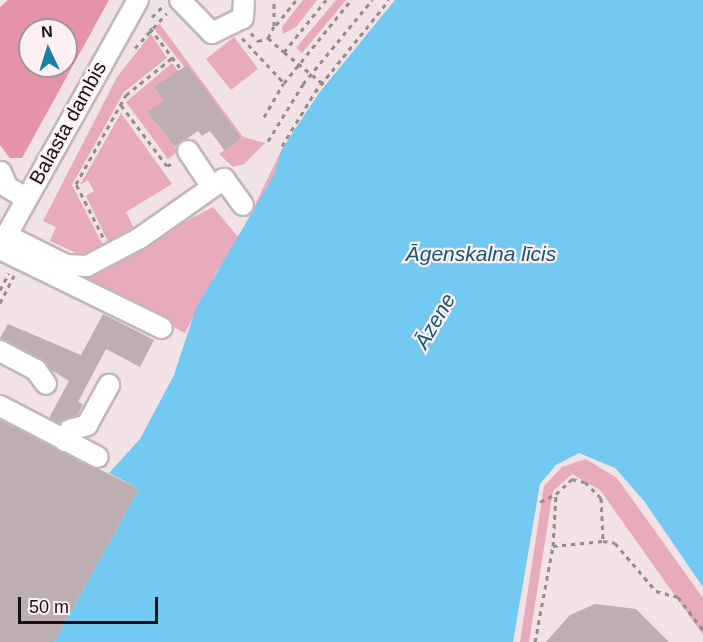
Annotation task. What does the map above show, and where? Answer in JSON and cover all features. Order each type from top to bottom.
[{"type":"street","name":"Balasta dambis","points":[[2,243],[138,0]]},
{"type":"street","points":[[180,0],[205,30],[221,33],[233,27],[243,18],[244,0]]},
{"type":"street","points":[[188,151],[212,187]]},
{"type":"street","points":[[2,172],[7,187],[26,198]]},
{"type":"street","points":[[2,243],[66,265],[87,266],[111,253],[224,179],[243,205]]},
{"type":"street","points":[[2,243],[162,328]]},
{"type":"street","points":[[0,351],[36,370],[46,384]]},
{"type":"street","points":[[65,441],[70,430],[87,425],[109,385]]},
{"type":"street","points":[[0,406],[98,457]]},
{"type":"path","points":[[274,26],[296,0]]},
{"type":"path","points":[[284,52],[326,0]]},
{"type":"path","points":[[264,117],[284,82],[351,0]]},
{"type":"path","points":[[268,141],[311,74],[372,0]]},
{"type":"path","points":[[282,146],[322,83],[389,0]]},
{"type":"path","points":[[233,27],[284,82]]},
{"type":"path","points":[[150,28],[181,69]]},
{"type":"path","points":[[268,38],[322,83]]},
{"type":"path","points":[[111,253],[76,184],[121,105],[172,58]]},
{"type":"path","points":[[121,105],[167,166],[188,151]]},
{"type":"path","points":[[540,502],[556,494],[572,479],[585,482],[601,498],[603,541]]},
{"type":"path","points":[[535,642],[553,546],[556,494]]},
{"type":"path","points":[[553,546],[603,541],[615,543],[656,591],[678,597],[703,630]]},
{"type":"shaded area","points":[[8,0],[109,0],[78,56],[78,18],[18,18],[18,78],[66,78],[22,158],[10,158],[0,145],[0,7]]},
{"type":"shaded area","points":[[303,0],[317,0],[296,27],[283,34],[282,27]]},
{"type":"shaded area","points":[[336,0],[346,0],[302,53],[296,48]]},
{"type":"shaded area","points":[[159,23],[243,137],[265,143],[244,164],[233,167],[219,154],[241,138],[155,30]]},
{"type":"shaded area","points":[[151,34],[167,58],[124,92],[72,185],[104,247],[83,256],[50,241],[56,227],[43,221],[117,77]]},
{"type":"shaded area","points":[[234,37],[258,69],[231,90],[206,59]]},
{"type":"shaded area","points":[[172,63],[178,71],[164,101],[148,113],[178,151],[168,159],[126,102]]},
{"type":"shaded area","points":[[121,113],[172,184],[126,212],[135,230],[109,244],[86,196],[94,191],[88,180],[80,185]]},
{"type":"shaded area","points":[[282,149],[300,172],[217,271],[185,333],[77,278],[213,207],[239,238]]},
{"type":"shaded area","points":[[586,459],[617,478],[703,598],[703,635],[600,490],[572,474],[553,491],[529,642],[520,642],[544,486],[562,467]]},
{"type":"water","name":"Āgenskalna līcis","points":[[395,0],[703,0],[703,587],[644,501],[615,468],[579,453],[556,465],[540,484],[513,642],[54,642],[139,489],[109,473],[140,439],[174,375],[196,308],[274,175],[282,149],[319,93]]},
{"type":"building","points":[[187,65],[241,138],[225,151],[210,131],[202,136],[198,131],[175,147],[147,112],[164,101],[154,87]]},
{"type":"building","points":[[103,314],[154,340],[140,367],[106,349],[78,402],[83,404],[77,416],[60,424],[49,418],[69,381],[0,338],[8,324],[81,355]]},
{"type":"building","points":[[0,420],[139,489],[54,642],[0,642]]},
{"type":"building","points":[[595,604],[636,609],[669,642],[546,642],[570,615]]},
{"type":"water label","name":"Āzene","points":[[435,321]]}]
